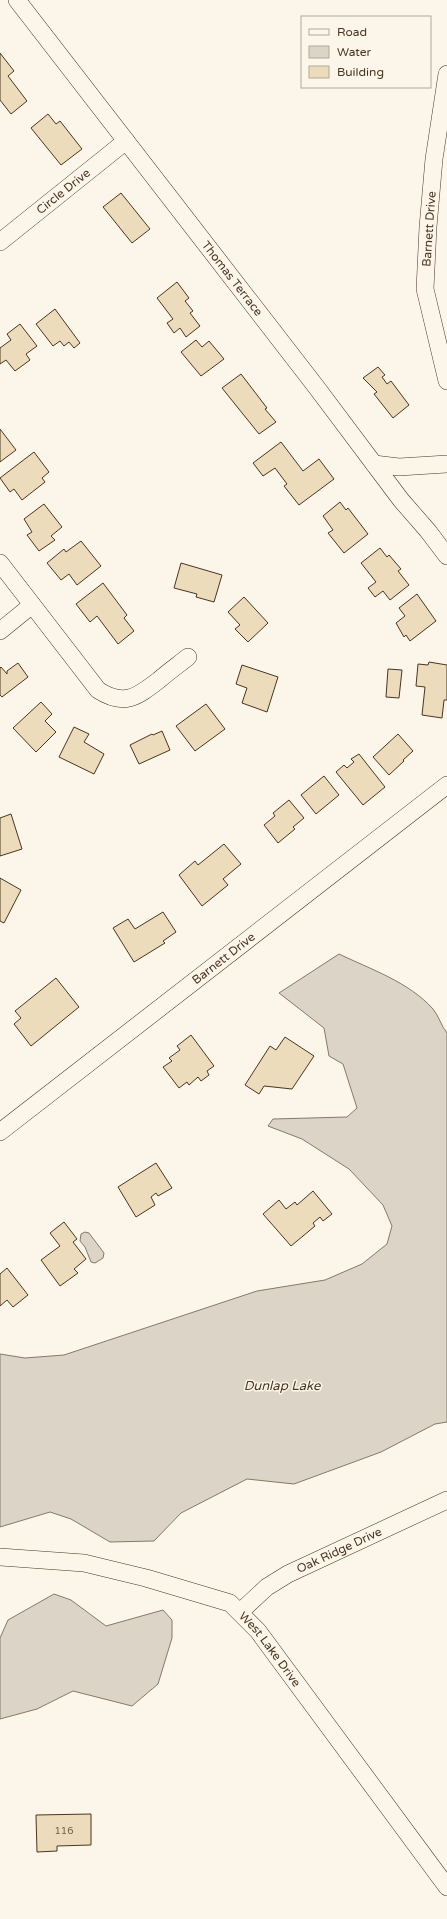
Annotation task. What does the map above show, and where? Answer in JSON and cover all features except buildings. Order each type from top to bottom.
[{"type":"street","name":"Thomas Terrace","points":[[16,0],[374,464],[447,556]]},
{"type":"street","name":"Barnett Drive","points":[[447,74],[434,166],[428,227],[425,289],[447,382]]},
{"type":"street","name":"Circle Drive","points":[[0,242],[126,141]]},
{"type":"street","points":[[374,464],[399,467],[447,464]]},
{"type":"street","points":[[0,563],[98,690],[108,697],[120,700],[130,699],[142,694],[188,657]]},
{"type":"street","points":[[0,631],[32,606]]},
{"type":"street","name":"Barnett Drive","points":[[0,1132],[447,785]]},
{"type":"street","name":"Oak Ridge Drive","points":[[240,1612],[267,1587],[288,1574],[447,1500]]},
{"type":"street","name":"West Lake Drive","points":[[0,1557],[92,1565],[146,1578],[230,1603],[258,1631],[442,1868],[447,1887]]},
{"type":"water","name":"Dunlap Lake","points":[[339,954],[389,977],[413,991],[433,1009],[447,1033],[447,1422],[435,1424],[381,1452],[294,1484],[247,1479],[181,1513],[154,1541],[110,1542],[71,1519],[50,1512],[0,1527],[0,1354],[25,1358],[64,1355],[257,1291],[325,1280],[362,1264],[387,1244],[392,1226],[383,1205],[349,1169],[302,1139],[268,1126],[273,1119],[347,1117],[357,1108],[343,1064],[329,1056],[324,1028],[279,993]]},
{"type":"water","points":[[85,1232],[89,1233],[104,1253],[103,1258],[95,1263],[91,1262],[85,1247],[80,1241],[81,1234]]},
{"type":"water","points":[[54,1594],[71,1600],[106,1626],[163,1610],[172,1620],[172,1638],[158,1684],[132,1706],[73,1691],[37,1709],[0,1719],[0,1638],[8,1620]]}]
